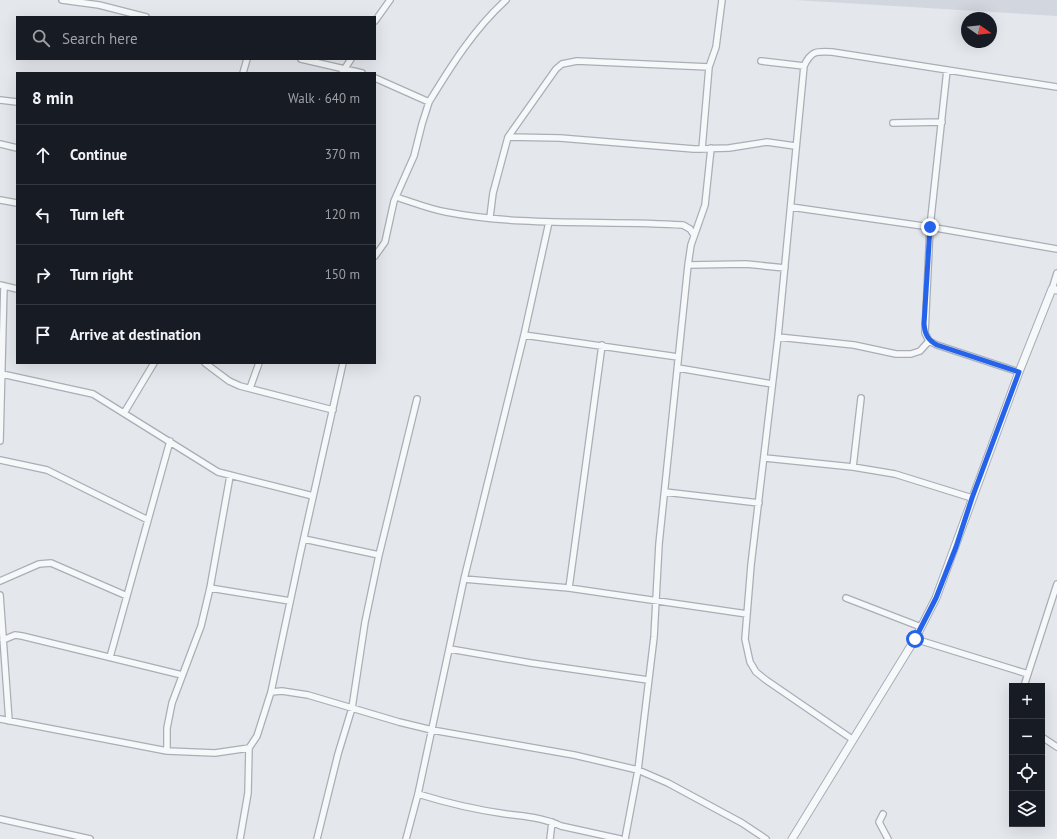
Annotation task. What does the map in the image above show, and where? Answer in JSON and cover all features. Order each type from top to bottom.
[{"type":"street","points":[[62,0],[99,5],[142,16]]},
{"type":"street","points":[[376,20],[390,0]]},
{"type":"street","points":[[376,255],[385,242],[396,197],[414,156],[429,102],[450,68],[480,26],[506,0]]},
{"type":"street","points":[[702,149],[709,67],[716,47],[722,0]]},
{"type":"street","points":[[852,739],[756,672],[750,662],[745,639],[751,565],[765,458],[778,337],[791,207],[795,146],[804,66],[808,56],[818,51],[1057,87]]},
{"type":"street","points":[[243,72],[247,60]]},
{"type":"street","points":[[304,60],[344,71],[350,60]]},
{"type":"street","points":[[490,217],[495,186],[508,137],[556,69],[562,64],[576,61],[709,67]]},
{"type":"street","points":[[761,61],[804,66]]},
{"type":"street","points":[[947,70],[930,227],[924,324],[925,333],[929,341],[937,345],[1019,372]]},
{"type":"street","points":[[376,78],[429,102]]},
{"type":"street","points":[[0,100],[16,102]]},
{"type":"street","points":[[893,123],[942,122]]},
{"type":"street","points":[[508,137],[560,138],[702,149],[767,142],[795,146]]},
{"type":"street","points":[[0,144],[16,148]]},
{"type":"street","points":[[625,839],[638,770],[657,600],[659,544],[688,265],[694,235],[705,205],[711,148]]},
{"type":"street","points":[[396,197],[444,212],[549,222],[683,226],[690,228],[694,235]]},
{"type":"street","points":[[0,200],[16,203]]},
{"type":"street","points":[[791,207],[930,227],[1057,249]]},
{"type":"street","points":[[406,839],[418,794],[464,579],[524,335],[549,222]]},
{"type":"street","points":[[688,265],[746,264],[785,268]]},
{"type":"street","points":[[792,839],[824,788],[852,739],[915,639],[936,598],[1019,372],[1054,289],[1057,273]]},
{"type":"street","points":[[0,441],[2,286],[16,289]]},
{"type":"street","points":[[524,335],[678,357]]},
{"type":"street","points":[[778,337],[854,345],[896,354],[910,354],[920,351],[929,341]]},
{"type":"street","points":[[569,588],[602,345]]},
{"type":"street","points":[[124,413],[153,364]]},
{"type":"street","points":[[206,364],[229,381],[333,410]]},
{"type":"street","points":[[250,388],[259,364]]},
{"type":"street","points":[[240,839],[248,793],[250,748],[257,736],[272,692],[290,601],[343,364]]},
{"type":"street","points":[[678,368],[772,384]]},
{"type":"street","points":[[2,374],[93,394],[209,467],[230,476],[313,496]]},
{"type":"street","points":[[853,467],[861,398]]},
{"type":"street","points":[[317,839],[352,708],[365,622],[379,554],[417,399]]},
{"type":"street","points":[[110,657],[170,442]]},
{"type":"street","points":[[765,458],[853,467],[915,479],[972,498]]},
{"type":"street","points":[[0,460],[46,470],[148,520]]},
{"type":"street","points":[[167,752],[167,728],[172,703],[201,626],[210,588],[230,476]]},
{"type":"street","points":[[665,492],[759,503]]},
{"type":"street","points":[[304,538],[379,554]]},
{"type":"street","points":[[0,581],[39,564],[51,563],[127,596]]},
{"type":"street","points":[[464,579],[569,588],[748,614]]},
{"type":"street","points":[[1025,683],[1057,584]]},
{"type":"street","points":[[210,588],[290,601]]},
{"type":"street","points":[[0,595],[9,721]]},
{"type":"street","points":[[846,598],[921,627]]},
{"type":"street","points":[[3,640],[15,635],[182,675]]},
{"type":"street","points":[[915,639],[1028,674]]},
{"type":"street","points":[[450,648],[531,663],[648,680]]},
{"type":"street","points":[[272,692],[282,690],[308,695],[399,722],[432,730],[574,755],[638,770],[668,783],[742,823],[766,839]]},
{"type":"street","points":[[0,719],[167,752],[215,754],[250,748]]},
{"type":"street","points":[[1045,739],[1057,747]]},
{"type":"street","points":[[418,794],[437,800],[552,822],[561,826],[620,839]]},
{"type":"street","points":[[883,814],[879,822],[888,839]]},
{"type":"street","points":[[0,819],[90,839]]},
{"type":"street","points":[[550,839],[552,822]]},
{"type":"shaded area","points":[[795,0],[1057,0],[1057,16]]},
{"type":"route","points":[[915,639],[936,598],[956,547],[972,498],[1019,372],[929,341],[925,333],[924,324],[930,227]]}]
